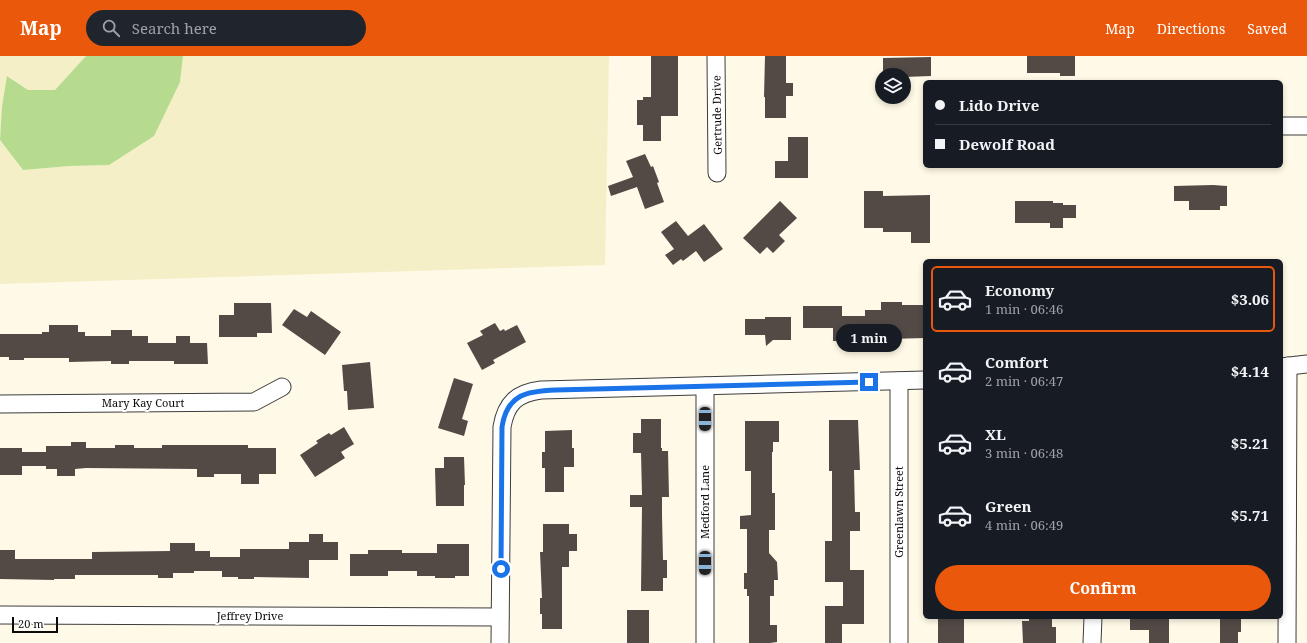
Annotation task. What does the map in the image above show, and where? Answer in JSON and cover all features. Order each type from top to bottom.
[{"type":"street","name":"Gertrude Drive","points":[[716,56],[717,173]]},
{"type":"street","points":[[1283,126],[1307,126]]},
{"type":"street","points":[[1287,643],[1285,366],[1307,364]]},
{"type":"street","points":[[500,643],[502,427],[510,405],[518,397],[525,393],[541,390],[923,380]]},
{"type":"street","name":"Greenlawn Street","points":[[899,381],[899,643]]},
{"type":"street","name":"Medford Lane","points":[[705,386],[705,643]]},
{"type":"street","name":"Mary Kay Court","points":[[0,404],[254,402],[282,387]]},
{"type":"street","name":"Jeffrey Drive","points":[[0,616],[500,617]]},
{"type":"street","points":[[1092,619],[1092,643]]},
{"type":"shaded area","points":[[0,56],[86,56],[55,90],[28,90],[8,76],[0,136]]},
{"type":"shaded area","points":[[183,56],[609,56],[605,265],[0,284],[0,140],[23,170],[70,166],[109,165],[180,82]]},
{"type":"green space","points":[[86,56],[183,56],[180,82],[154,136],[109,165],[70,166],[23,170],[0,140],[2,107],[7,76],[28,90],[55,90]]},
{"type":"building","points":[[651,56],[678,56],[678,116],[661,116],[661,141],[643,141],[643,125],[637,125],[637,100],[643,100],[643,97],[651,97]]},
{"type":"building","points":[[765,56],[786,56],[786,83],[793,83],[793,96],[786,96],[786,118],[765,118]]},
{"type":"building","points":[[1027,56],[1075,56],[1075,76],[1060,76],[1060,73],[1027,73]]},
{"type":"building","points":[[931,57],[931,76],[911,77],[911,68],[883,68],[883,58]]},
{"type":"building","points":[[788,137],[808,137],[808,178],[775,178],[775,161],[788,161]]},
{"type":"building","points":[[645,154],[651,167],[653,166],[664,202],[645,209],[637,187],[611,196],[608,186],[633,177],[626,161]]},
{"type":"building","points":[[1174,186],[1227,186],[1227,206],[1220,206],[1220,210],[1189,210],[1189,201],[1174,201]]},
{"type":"building","points":[[864,191],[883,191],[883,196],[930,195],[930,243],[911,243],[911,232],[883,232],[883,228],[864,228]]},
{"type":"building","points":[[780,201],[797,218],[779,235],[785,241],[773,253],[767,247],[760,254],[743,238]]},
{"type":"building","points":[[1015,201],[1053,201],[1053,203],[1063,203],[1063,205],[1076,205],[1076,218],[1063,218],[1063,228],[1050,228],[1050,223],[1015,223]]},
{"type":"building","points":[[676,221],[688,236],[704,224],[723,249],[704,262],[696,251],[683,261],[681,259],[673,265],[665,255],[674,249],[661,232]]},
{"type":"building","points":[[881,302],[902,302],[902,305],[923,305],[923,338],[889,339],[889,333],[850,332],[850,341],[833,341],[833,328],[803,328],[803,306],[842,306],[842,316],[865,316],[865,310],[881,310]]},
{"type":"building","points":[[234,303],[271,303],[272,333],[257,333],[257,337],[219,337],[219,315],[234,315]]},
{"type":"building","points":[[294,309],[307,317],[311,311],[341,332],[325,355],[282,325]]},
{"type":"building","points":[[765,317],[791,317],[791,340],[773,340],[766,346],[765,335],[745,335],[745,319],[765,319]]},
{"type":"building","points":[[495,323],[500,331],[504,329],[505,331],[517,325],[526,342],[493,360],[495,363],[482,370],[467,343],[483,335],[480,331]]},
{"type":"building","points":[[49,325],[78,325],[78,332],[85,332],[85,336],[111,336],[111,330],[132,330],[132,336],[148,336],[148,343],[176,343],[176,336],[190,336],[190,343],[207,343],[208,364],[174,364],[174,361],[129,361],[129,364],[111,364],[111,361],[69,362],[69,358],[24,358],[24,360],[9,360],[9,357],[0,357],[0,334],[42,334],[42,332],[49,332]]},
{"type":"building","points":[[370,362],[374,408],[348,410],[347,391],[344,391],[342,365]]},
{"type":"building","points":[[454,378],[473,384],[462,419],[468,421],[464,436],[438,428]]},
{"type":"building","points":[[641,419],[661,419],[661,448],[662,451],[668,451],[669,497],[662,497],[663,560],[667,560],[667,578],[663,578],[663,591],[641,591],[642,507],[630,507],[630,495],[642,495],[641,453],[633,453],[633,433],[641,433]]},
{"type":"building","points":[[829,420],[858,420],[860,470],[854,470],[855,512],[860,512],[860,531],[850,531],[850,570],[864,570],[864,624],[842,624],[842,643],[825,643],[825,606],[843,606],[843,582],[825,582],[825,541],[832,541],[832,471],[829,471]]},
{"type":"building","points":[[745,421],[779,421],[779,442],[773,442],[772,452],[772,493],[775,493],[775,530],[769,530],[769,553],[777,562],[778,580],[774,580],[774,596],[770,596],[770,625],[777,625],[777,642],[770,643],[749,643],[749,596],[747,596],[747,589],[744,589],[744,573],[747,573],[747,529],[740,529],[740,516],[751,515],[751,471],[745,471]]},
{"type":"building","points":[[344,427],[354,444],[341,452],[345,458],[315,477],[300,455],[318,443],[316,441],[329,433],[331,435]]},
{"type":"building","points":[[572,430],[574,467],[564,467],[564,492],[545,492],[545,468],[542,468],[542,452],[545,452],[545,431]]},
{"type":"building","points":[[71,442],[86,442],[86,448],[115,448],[115,445],[134,445],[134,448],[162,448],[162,445],[248,445],[248,448],[276,448],[276,474],[259,474],[259,484],[241,484],[241,474],[214,474],[214,477],[197,477],[197,469],[86,468],[75,469],[75,476],[57,476],[57,469],[46,469],[46,466],[22,466],[22,475],[0,475],[0,448],[22,448],[22,452],[46,452],[46,446],[71,446]]},
{"type":"building","points":[[444,457],[464,457],[464,506],[436,506],[435,468],[444,468]]},
{"type":"building","points":[[543,524],[569,524],[569,534],[577,534],[577,551],[569,551],[569,567],[562,567],[562,629],[542,629],[542,614],[540,614],[540,598],[542,598],[540,552],[543,552]]},
{"type":"building","points":[[309,534],[323,534],[323,542],[338,542],[338,560],[309,560],[309,578],[254,577],[254,579],[238,579],[238,577],[222,577],[222,571],[194,571],[194,573],[173,573],[173,578],[158,578],[158,575],[75,575],[75,579],[0,579],[0,550],[15,550],[15,559],[92,559],[92,552],[170,551],[170,543],[195,543],[195,551],[210,551],[210,557],[240,557],[240,549],[289,549],[289,542],[309,542]]},
{"type":"building","points":[[437,544],[469,544],[469,576],[435,578],[435,576],[417,576],[417,571],[388,571],[388,576],[350,576],[350,554],[368,554],[368,550],[402,550],[402,553],[437,553]]},
{"type":"building","points":[[627,610],[649,610],[649,643],[627,643]]},
{"type":"building","points":[[938,619],[964,619],[964,643],[938,643]]},
{"type":"building","points":[[1029,619],[1052,619],[1052,627],[1056,627],[1056,643],[1023,643],[1022,621],[1029,621]]},
{"type":"building","points":[[1130,619],[1169,619],[1169,643],[1149,643],[1149,630],[1130,630]]},
{"type":"building","points":[[1220,619],[1241,619],[1241,632],[1238,632],[1238,643],[1220,643]]},
{"type":"route","points":[[501,569],[502,427],[506,411],[510,405],[514,400],[525,393],[541,390],[869,382]]}]
